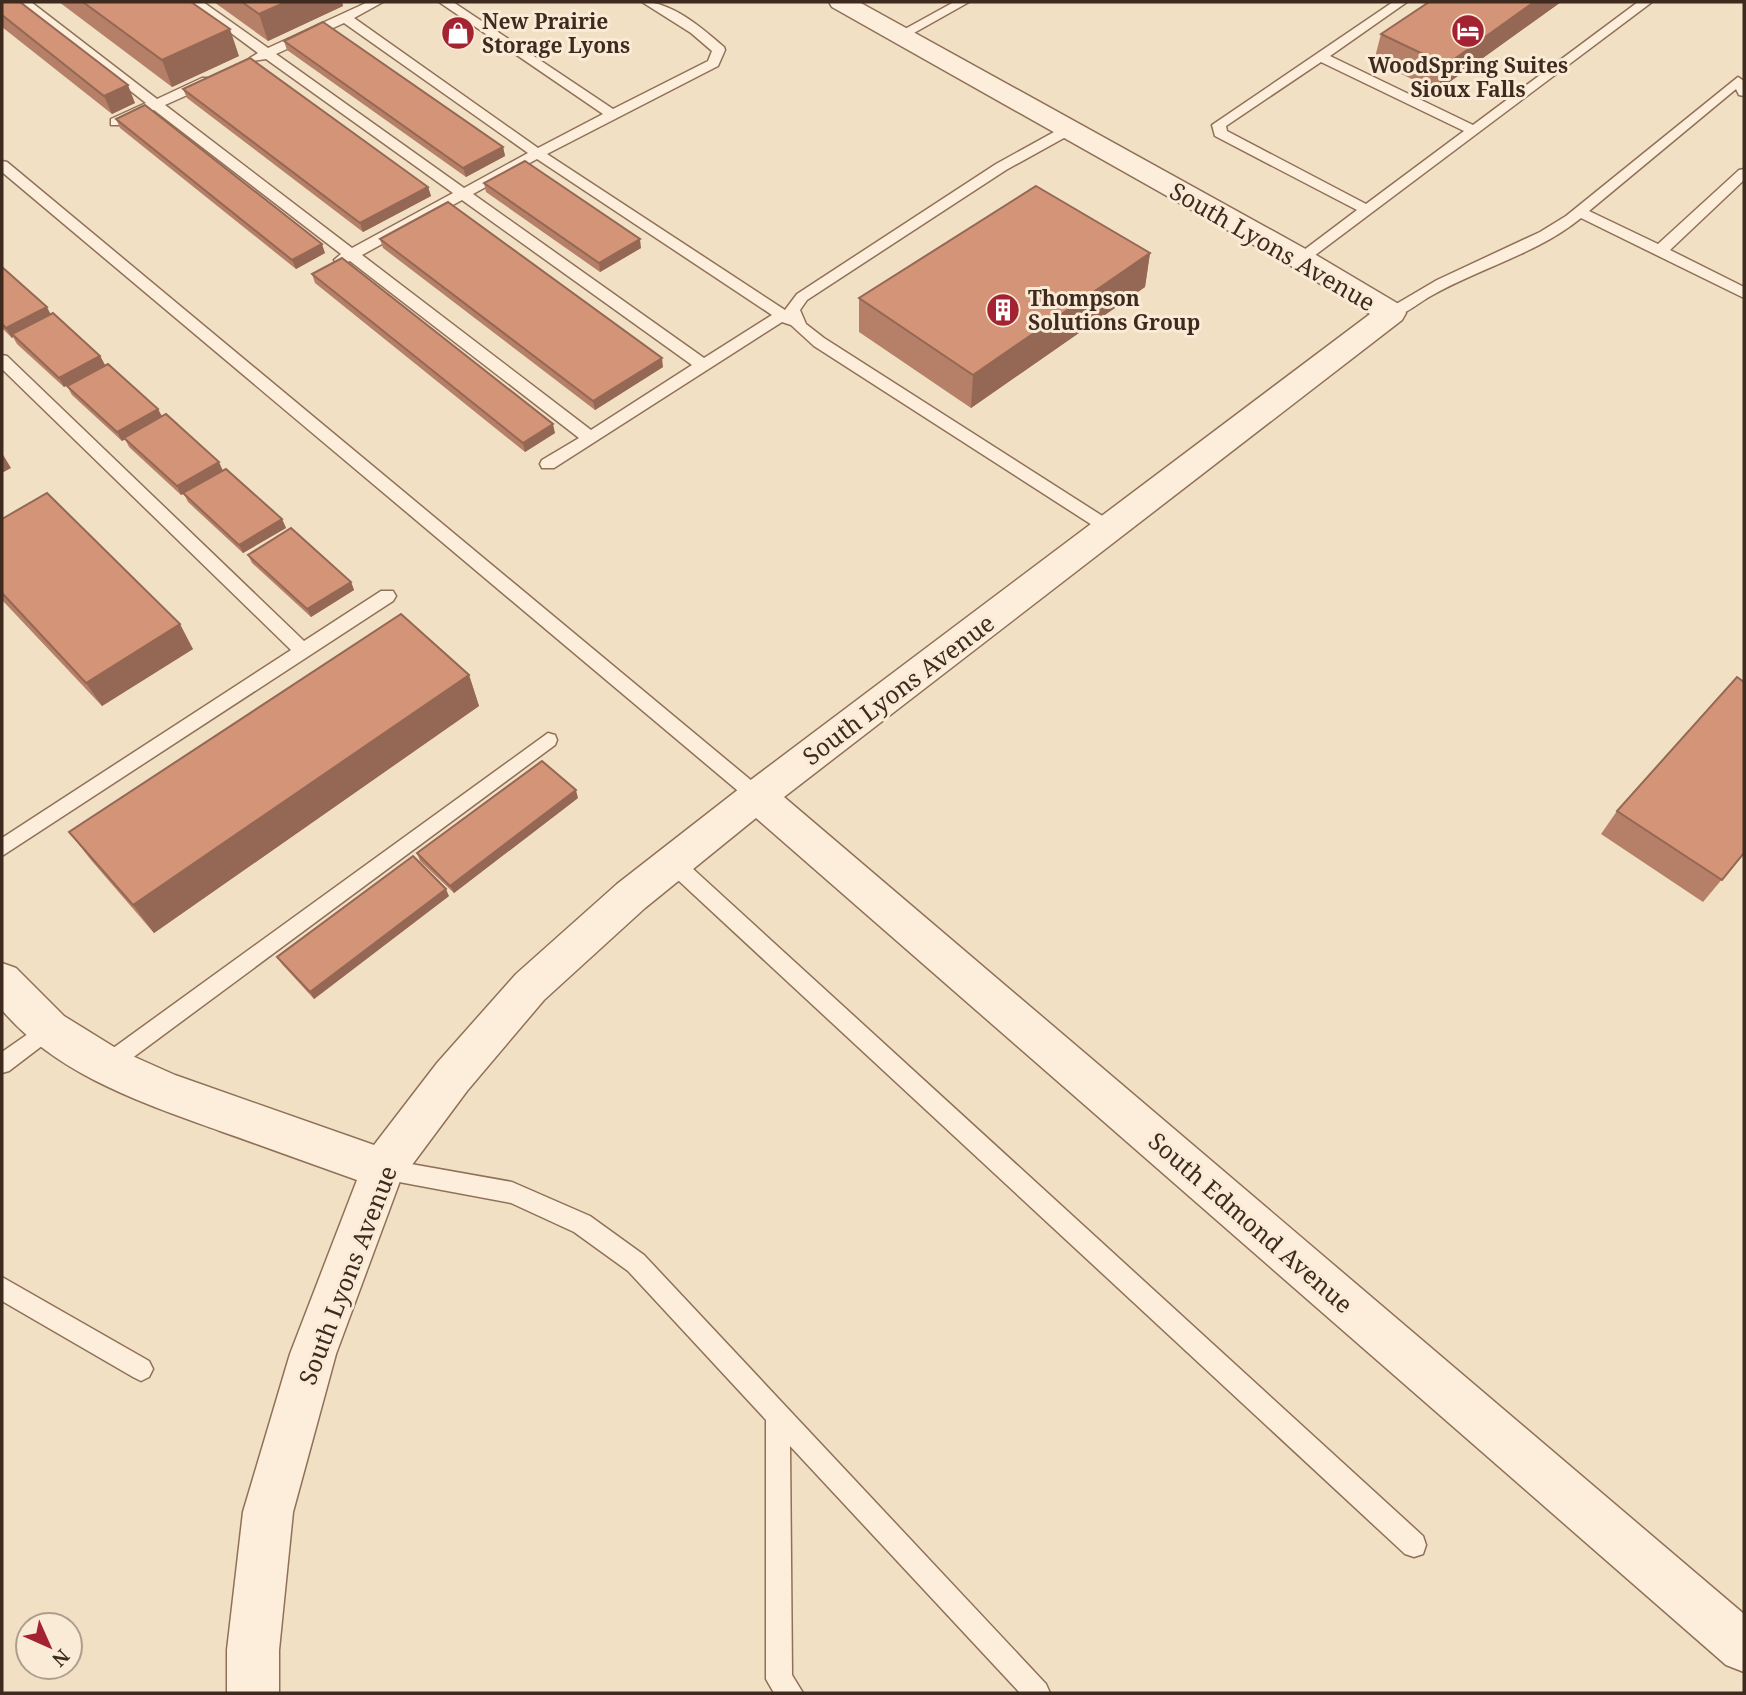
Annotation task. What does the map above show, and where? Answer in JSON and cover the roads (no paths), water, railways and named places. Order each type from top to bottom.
[{"type":"street","name":"South Lyons Avenue","points":[[253,1693],[253,1650],[268,1512],[313,1353],[383,1169],[452,1077],[530,987],[631,896],[757,796],[1391,313],[841,2]]},
{"type":"street","name":"South Edmond Avenue","points":[[757,796],[1744,1647]]},
{"type":"street","points":[[2,982],[19,1004],[48,1029],[105,1066],[149,1086],[383,1169]]},
{"type":"lane","points":[[23,2],[590,438]]},
{"type":"lane","points":[[195,2],[704,366]]},
{"type":"lane","points":[[243,65],[377,2]]},
{"type":"lane","points":[[445,2],[614,115]]},
{"type":"lane","points":[[328,267],[538,153],[713,63],[719,50],[696,30],[648,2]]},
{"type":"lane","points":[[900,36],[963,2]]},
{"type":"lane","points":[[1367,210],[1220,133],[1219,125],[1401,2]]},
{"type":"lane","points":[[1301,260],[1646,2]]},
{"type":"lane","points":[[345,18],[475,112],[819,342],[1109,528]]},
{"type":"lane","points":[[1320,56],[1475,131]]},
{"type":"lane","points":[[116,122],[218,76]]},
{"type":"lane","points":[[1391,313],[1442,283],[1545,235],[1580,212],[1738,81],[1744,92]]},
{"type":"lane","points":[[800,327],[792,309],[802,297],[1001,167],[1068,131]]},
{"type":"lane","points":[[2,165],[757,796]]},
{"type":"lane","points":[[1660,251],[1744,173]]},
{"type":"lane","points":[[1580,212],[1744,293]]},
{"type":"lane","points":[[548,464],[782,315]]},
{"type":"lane","points":[[2,360],[303,651]]},
{"type":"lane","points":[[2,848],[387,596]]},
{"type":"lane","points":[[105,1066],[548,740]]},
{"type":"lane","points":[[673,863],[1414,1545]]},
{"type":"lane","points":[[2,1064],[48,1029]]},
{"type":"lane","points":[[383,1169],[512,1193],[582,1224],[636,1264],[1037,1693]]},
{"type":"lane","points":[[2,1288],[141,1369]]},
{"type":"lane","points":[[778,1415],[779,1679],[790,1693]]},
{"type":"place","name":"WoodSpring Suites Sioux Falls","points":[[1468,31]]},
{"type":"place","name":"New Prairie Storage Lyons","points":[[458,33]]},
{"type":"place","name":"Thompson Solutions Group","points":[[1003,310]]}]
